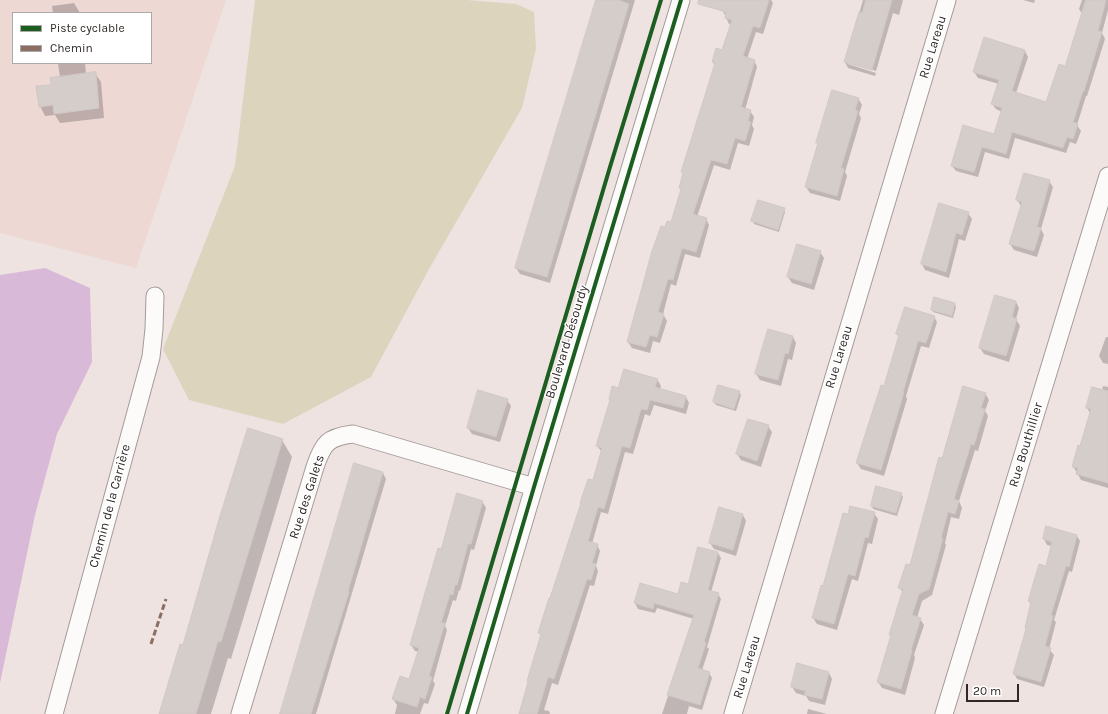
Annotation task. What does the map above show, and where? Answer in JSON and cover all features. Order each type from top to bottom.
[{"type":"street","name":"Boulevard Désourdy","points":[[467,714],[681,0]]},
{"type":"street","name":"Rue Lareau","points":[[733,714],[947,0]]},
{"type":"street","name":"Rue Bouthillier","points":[[944,714],[1108,176]]},
{"type":"street","name":"Chemin de la Carrière","points":[[54,714],[151,356],[154,330],[154,296]]},
{"type":"street","name":"Rue des Galets","points":[[240,714],[319,453],[329,440],[339,436],[353,434],[534,487]]},
{"type":"shaded area","points":[[0,0],[226,0],[136,268],[0,233]]},
{"type":"shaded area","points":[[255,0],[467,0],[516,4],[534,12],[536,49],[522,108],[429,269],[371,377],[283,424],[189,400],[163,349],[235,166]]},
{"type":"shaded area","points":[[45,268],[90,288],[92,362],[57,434],[35,515],[0,683],[0,275]]},
{"type":"building","points":[[596,0],[618,0],[629,4],[547,277],[515,268]]},
{"type":"building","points":[[699,0],[769,0],[760,28],[753,26],[743,56],[755,60],[741,107],[751,110],[748,121],[751,122],[745,141],[735,138],[727,164],[711,160],[693,214],[707,218],[696,252],[682,248],[673,280],[668,279],[658,312],[664,314],[657,337],[650,335],[646,347],[627,342],[652,251],[661,226],[665,227],[667,221],[671,222],[681,189],[679,188],[683,173],[681,172],[715,63],[712,62],[716,48],[722,50],[732,20],[725,18],[726,12],[698,4]]},
{"type":"building","points":[[866,0],[892,0],[872,70],[844,62],[859,12],[862,13]]},
{"type":"building","points":[[1086,0],[1106,0],[1098,31],[1102,32],[1073,122],[1078,124],[1073,139],[1067,137],[1063,148],[1012,132],[1006,154],[982,147],[974,172],[951,166],[963,125],[994,134],[1002,108],[991,104],[999,80],[973,72],[984,37],[1025,50],[1012,91],[1046,102],[1059,64],[1065,66]]},
{"type":"building","points":[[96,72],[99,108],[54,114],[53,105],[39,107],[36,86],[51,85],[50,78]]},
{"type":"building","points":[[832,90],[859,98],[855,110],[858,111],[841,168],[844,169],[837,196],[805,187],[818,143],[816,143]]},
{"type":"building","points":[[1024,173],[1050,180],[1037,227],[1041,228],[1034,251],[1009,244],[1022,202],[1016,200]]},
{"type":"building","points":[[758,200],[785,208],[778,230],[751,221]]},
{"type":"building","points":[[939,203],[969,212],[962,235],[956,233],[946,272],[921,264]]},
{"type":"building","points":[[797,244],[821,251],[811,284],[787,277]]},
{"type":"building","points":[[995,295],[1016,301],[1012,317],[1017,319],[1006,356],[979,348]]},
{"type":"building","points":[[934,297],[955,303],[952,316],[931,310]]},
{"type":"building","points":[[905,307],[935,316],[926,343],[918,341],[881,470],[856,463],[881,385],[884,386],[899,335],[896,334]]},
{"type":"building","points":[[768,329],[793,336],[788,354],[785,353],[778,380],[755,374]]},
{"type":"building","points":[[624,369],[658,379],[655,387],[686,396],[683,408],[650,400],[647,410],[641,409],[630,448],[622,446],[604,509],[598,507],[588,541],[598,544],[592,563],[596,564],[591,580],[587,579],[554,679],[548,677],[537,714],[519,714],[541,634],[538,633],[549,598],[588,479],[593,480],[602,448],[596,446],[610,400],[612,386],[618,388]]},
{"type":"building","points":[[718,385],[740,391],[734,409],[713,402]]},
{"type":"building","points":[[963,386],[986,393],[981,408],[985,409],[974,445],[971,444],[954,499],[959,501],[955,514],[948,512],[941,538],[943,538],[929,589],[919,594],[912,615],[921,618],[901,689],[877,682],[903,589],[898,588],[906,564],[910,565],[939,457],[942,458]]},
{"type":"building","points":[[1092,387],[1108,391],[1108,483],[1076,474],[1078,468],[1072,467],[1091,409],[1086,408]]},
{"type":"building","points":[[478,390],[508,399],[496,437],[467,428]]},
{"type":"building","points":[[748,419],[769,425],[757,461],[736,454]]},
{"type":"building","points":[[248,428],[283,439],[221,642],[218,641],[196,714],[159,714],[180,644],[183,645],[220,516]]},
{"type":"building","points":[[354,463],[383,472],[348,591],[349,592],[311,714],[280,714]]},
{"type":"building","points":[[876,486],[902,493],[896,513],[871,506]]},
{"type":"building","points":[[457,493],[483,501],[471,544],[468,544],[457,585],[455,585],[453,595],[450,594],[441,623],[445,623],[429,676],[432,677],[425,699],[420,697],[417,707],[392,699],[400,676],[409,679],[419,648],[410,645],[438,548],[441,549]]},
{"type":"building","points":[[850,506],[875,512],[868,538],[865,537],[855,576],[848,574],[834,624],[812,618],[821,585],[823,586],[843,513],[848,514]]},
{"type":"building","points":[[719,507],[743,514],[733,550],[709,543]]},
{"type":"building","points":[[1046,526],[1077,535],[1069,567],[1066,566],[1051,615],[1053,616],[1045,646],[1051,648],[1041,682],[1013,674],[1026,629],[1031,602],[1028,601],[1039,564],[1046,566],[1052,542],[1043,539]]},
{"type":"building","points":[[698,547],[718,552],[708,590],[719,593],[704,642],[706,643],[698,668],[710,672],[700,705],[667,695],[694,615],[654,603],[653,609],[634,603],[640,583],[678,594],[681,582],[688,584]]},
{"type":"building","points":[[797,663],[829,672],[822,699],[804,695],[806,691],[791,687]]},
{"type":"marked path","points":[[151,644],[166,599]]},
{"type":"cycle path","points":[[447,714],[661,0]]},
{"type":"cycle path","points":[[467,714],[681,0]]}]
